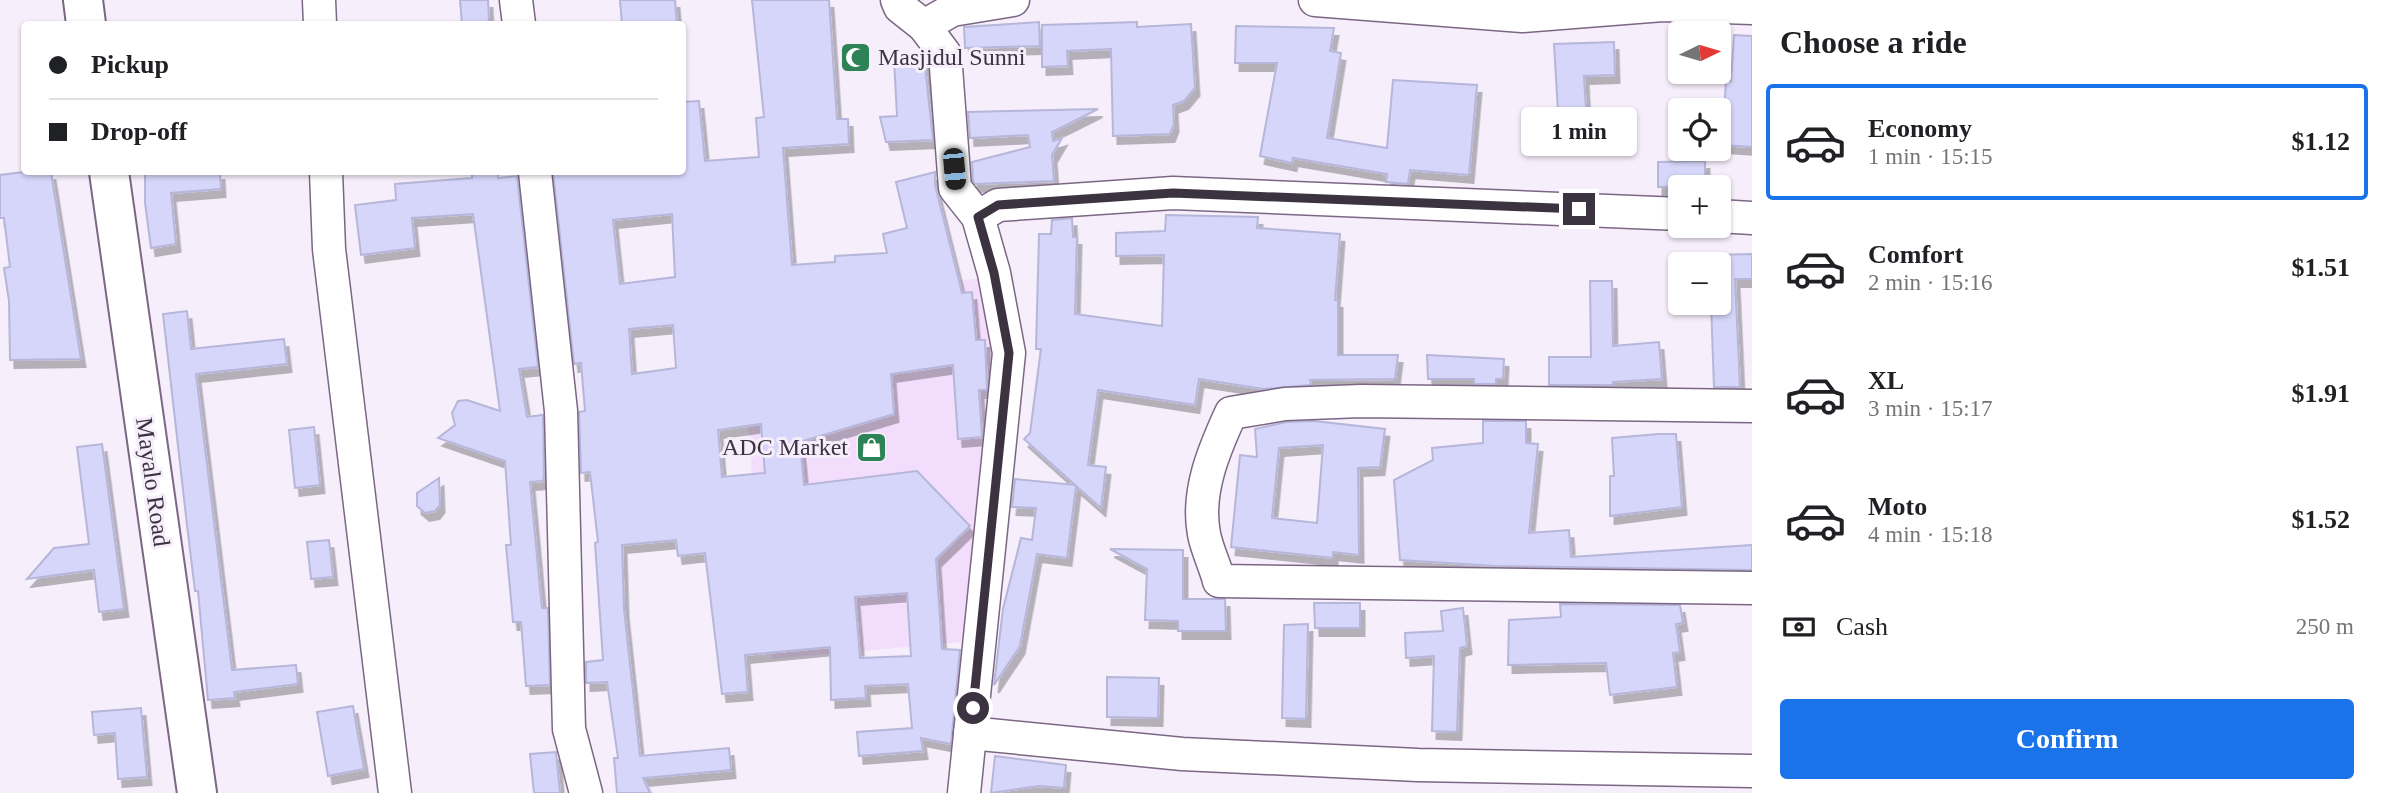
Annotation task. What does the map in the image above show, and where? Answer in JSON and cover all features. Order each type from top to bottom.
[{"type":"street","points":[[83,0],[86,21]]},
{"type":"street","points":[[319,0],[320,21]]},
{"type":"street","points":[[516,0],[519,21]]},
{"type":"street","points":[[897,0],[900,7],[924,26],[945,54],[956,188],[978,217],[994,273],[1009,353],[964,793]]},
{"type":"street","points":[[924,26],[952,10],[1013,0]]},
{"type":"street","points":[[1315,0],[1522,16],[1663,5],[1752,8]]},
{"type":"street","name":"Mayalo Road","points":[[108,175],[197,793]]},
{"type":"street","points":[[326,175],[329,249],[395,793]]},
{"type":"street","points":[[535,175],[561,411],[569,729],[586,793]]},
{"type":"street","points":[[978,217],[998,205],[1173,193],[1668,214]]},
{"type":"street","points":[[1731,217],[1752,218]]},
{"type":"street","points":[[1752,406],[1361,401],[1231,413],[1214,447],[1203,494],[1204,535],[1219,581],[1752,588]]},
{"type":"street","points":[[970,733],[1210,756],[1418,765],[1752,771]]},
{"type":"shaded area","name":"ADC Market","points":[[986,278],[1003,358],[973,641],[772,659],[759,564],[748,424],[750,298]]},
{"type":"building","points":[[460,0],[488,0],[489,21],[462,21]]},
{"type":"building","points":[[620,0],[675,0],[677,21],[622,21]]},
{"type":"building","points":[[752,0],[829,0],[837,119],[848,119],[849,144],[783,148],[792,265],[835,262],[835,256],[887,253],[883,234],[907,228],[896,182],[935,172],[935,185],[962,293],[972,292],[976,340],[985,340],[987,390],[979,390],[982,437],[958,439],[953,365],[891,374],[894,414],[800,442],[804,485],[917,471],[970,526],[936,559],[942,649],[960,650],[951,744],[921,738],[923,751],[859,756],[857,732],[912,728],[908,684],[865,686],[866,698],[831,700],[830,647],[745,655],[748,692],[722,694],[705,553],[678,556],[676,540],[622,545],[624,609],[640,756],[729,748],[731,770],[643,778],[650,793],[617,793],[614,758],[618,758],[607,682],[586,683],[586,662],[603,660],[595,543],[598,542],[590,472],[581,473],[579,412],[585,411],[581,363],[574,364],[553,175],[686,175],[686,102],[699,101],[705,161],[759,157],[756,118],[764,117]],"holes":[[[672,214],[675,277],[620,284],[613,220]],[[673,325],[676,368],[632,374],[629,329]],[[761,424],[765,473],[722,477],[718,430]],[[907,593],[911,656],[860,658],[855,597]]]},
{"type":"building","points":[[1039,22],[1040,46],[965,48],[964,27]]},
{"type":"building","points":[[1137,22],[1137,27],[1191,24],[1195,88],[1184,101],[1173,105],[1174,124],[1170,134],[1113,136],[1111,49],[1067,51],[1068,66],[1042,67],[1042,25]]},
{"type":"building","points":[[1236,26],[1334,28],[1330,51],[1341,53],[1327,138],[1387,148],[1393,80],[1477,85],[1469,175],[1410,170],[1408,184],[1386,182],[1387,174],[1293,158],[1292,163],[1260,156],[1277,63],[1235,63]]},
{"type":"building","points":[[1734,35],[1752,36],[1752,147],[1731,146],[1731,98],[1725,98],[1726,84],[1731,84]]},
{"type":"building","points":[[1614,42],[1615,75],[1584,76],[1587,128],[1559,129],[1554,44]]},
{"type":"building","points":[[924,57],[933,140],[886,142],[880,117],[897,116],[894,59]]},
{"type":"building","points":[[1098,109],[1052,132],[1053,141],[1062,138],[1052,155],[1054,181],[975,184],[973,181],[972,162],[1030,147],[1028,135],[970,138],[968,112]]},
{"type":"building","points":[[1705,161],[1705,175],[1668,175],[1668,187],[1658,187],[1658,162]]},
{"type":"building","points":[[21,172],[21,175],[51,175],[81,359],[10,360],[9,301],[4,268],[10,267],[4,218],[0,218],[0,175]]},
{"type":"building","points":[[145,175],[220,175],[221,189],[171,193],[176,244],[151,248],[145,203]]},
{"type":"building","points":[[472,175],[498,175],[498,178],[517,176],[538,367],[519,369],[527,417],[543,415],[544,476],[543,481],[530,482],[542,608],[548,608],[550,685],[526,686],[521,622],[513,622],[506,545],[511,545],[505,461],[438,438],[455,425],[452,413],[458,401],[467,400],[500,411],[473,214],[412,218],[415,248],[361,255],[355,205],[396,200],[395,184],[472,178]]},
{"type":"building","points":[[1166,215],[1258,217],[1257,228],[1340,234],[1335,300],[1338,300],[1338,355],[1398,355],[1395,379],[1310,380],[1311,385],[1263,389],[1199,379],[1195,405],[1098,390],[1088,465],[1106,467],[1101,508],[1076,486],[1067,558],[1037,554],[1020,646],[994,685],[1003,609],[1021,538],[1032,540],[1036,508],[1012,507],[1015,479],[1075,485],[1024,439],[1030,433],[1041,349],[1036,349],[1039,234],[1051,234],[1052,220],[1072,218],[1073,237],[1077,237],[1075,314],[1162,326],[1164,255],[1116,256],[1116,233],[1165,231]]},
{"type":"building","points":[[1752,254],[1752,279],[1735,279],[1740,387],[1714,387],[1711,315],[1731,315],[1731,255]]},
{"type":"building","points":[[1590,281],[1612,281],[1613,346],[1659,342],[1662,379],[1613,382],[1613,385],[1549,385],[1549,357],[1591,357]]},
{"type":"building","points":[[187,311],[191,349],[284,339],[287,364],[196,374],[232,670],[296,665],[298,684],[234,692],[235,698],[208,700],[198,591],[195,591],[163,314]]},
{"type":"building","points":[[1427,355],[1504,359],[1503,379],[1496,379],[1496,384],[1474,384],[1474,379],[1428,379]]},
{"type":"building","points":[[1314,421],[1385,429],[1380,467],[1358,468],[1359,555],[1333,552],[1333,558],[1231,547],[1240,455],[1257,457],[1255,429],[1287,422]],"holes":[[[1323,445],[1317,523],[1272,518],[1279,448]]]},
{"type":"building","points":[[1483,421],[1526,421],[1526,443],[1538,444],[1529,533],[1569,530],[1571,557],[1752,545],[1752,570],[1495,566],[1400,560],[1394,480],[1433,460],[1432,448],[1483,443]]},
{"type":"building","points":[[314,427],[320,485],[295,488],[289,430]]},
{"type":"building","points":[[1676,434],[1682,507],[1610,516],[1610,476],[1614,476],[1612,438]]},
{"type":"building","points":[[102,444],[124,609],[99,612],[94,570],[27,579],[54,548],[89,544],[77,447]]},
{"type":"building","points":[[439,478],[440,505],[435,511],[425,513],[417,506],[417,493]]},
{"type":"building","points":[[329,540],[333,577],[311,579],[307,542]]},
{"type":"building","points":[[1110,549],[1183,550],[1183,599],[1225,599],[1226,631],[1178,631],[1178,621],[1145,620],[1147,569]]},
{"type":"building","points":[[1314,603],[1360,603],[1360,628],[1315,628]]},
{"type":"building","points":[[1560,604],[1680,605],[1683,623],[1676,624],[1680,652],[1673,653],[1677,687],[1610,695],[1606,663],[1508,665],[1509,620],[1561,617]]},
{"type":"building","points":[[1463,608],[1467,646],[1460,648],[1457,732],[1432,731],[1434,656],[1406,658],[1405,633],[1443,631],[1441,611]]},
{"type":"building","points":[[1308,624],[1306,719],[1282,718],[1284,625]]},
{"type":"building","points":[[1107,677],[1159,678],[1158,718],[1107,717]]},
{"type":"building","points":[[353,706],[364,769],[328,776],[317,712]]},
{"type":"building","points":[[141,708],[147,777],[118,779],[115,733],[94,735],[92,712]]},
{"type":"building","points":[[556,752],[560,793],[534,793],[530,754]]},
{"type":"building","points":[[995,756],[1066,765],[1064,788],[1039,786],[991,793]]},
{"type":"place","name":"Masjidul Sunni","points":[[855,57]]},
{"type":"place","name":"ADC Market","points":[[871,447]]},
{"type":"route","points":[[973,708],[1009,353],[994,273],[978,217],[998,205],[1173,193],[1579,209]]}]
